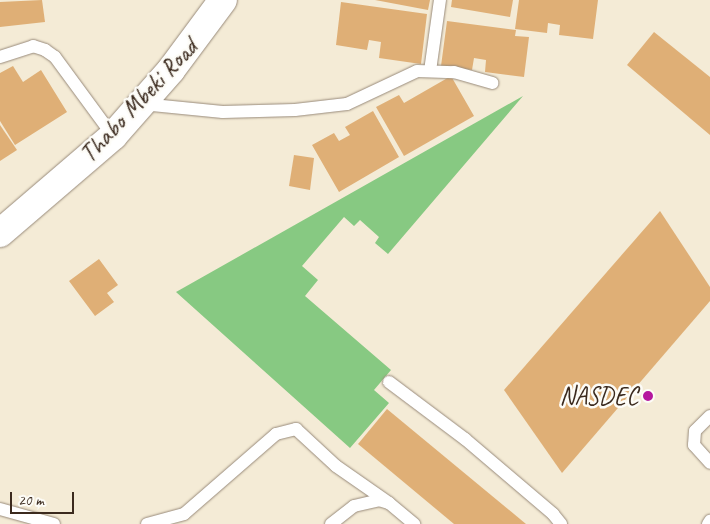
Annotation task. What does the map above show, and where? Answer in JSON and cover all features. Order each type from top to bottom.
[{"type":"main road","name":"Thabo Mbeki Road","points":[[0,233],[113,136],[211,20],[224,0]]},
{"type":"lane","points":[[430,71],[440,0]]},
{"type":"lane","points":[[0,57],[33,46],[45,50],[55,57],[113,136]]},
{"type":"lane","points":[[141,104],[223,112],[295,110],[347,104],[417,71],[454,72],[492,83]]},
{"type":"lane","points":[[389,382],[465,440],[553,514],[561,524]]},
{"type":"lane","points":[[710,416],[695,431],[694,445],[710,463]]},
{"type":"lane","points":[[147,524],[184,514],[276,434],[296,429],[336,466],[389,503],[414,524]]},
{"type":"lane","points":[[331,524],[362,502],[378,500],[389,503]]},
{"type":"lane","points":[[0,509],[54,524]]},
{"type":"green space","points":[[523,96],[388,254],[375,243],[379,237],[360,220],[354,226],[344,217],[302,266],[318,280],[305,296],[391,370],[374,390],[389,403],[350,448],[176,292]]},
{"type":"building","points":[[42,0],[45,22],[0,27],[0,2]]},
{"type":"building","points":[[375,0],[430,0],[428,10]]},
{"type":"building","points":[[452,0],[513,0],[510,17],[451,7]]},
{"type":"building","points":[[519,0],[598,0],[593,39],[559,35],[560,25],[548,23],[547,33],[515,29]]},
{"type":"building","points":[[341,2],[427,14],[421,64],[379,58],[381,42],[369,40],[367,50],[336,45]]},
{"type":"building","points":[[447,21],[516,30],[515,36],[529,37],[524,77],[485,72],[486,60],[474,58],[472,70],[441,66]]},
{"type":"building","points":[[654,32],[710,77],[710,135],[627,65]]},
{"type":"building","points":[[13,66],[23,82],[41,70],[67,112],[15,145],[0,121],[0,73]]},
{"type":"building","points":[[451,76],[474,116],[404,156],[376,107],[399,95],[404,103]]},
{"type":"building","points":[[373,111],[399,157],[339,192],[312,145],[334,133],[339,141],[350,135],[345,127]]},
{"type":"building","points":[[0,125],[17,150],[0,161]]},
{"type":"building","points":[[294,155],[314,158],[310,190],[289,186]]},
{"type":"building","points":[[660,211],[710,287],[710,301],[562,473],[504,390]]},
{"type":"building","points":[[99,259],[118,285],[107,293],[114,302],[95,316],[69,281]]},
{"type":"building","points":[[387,409],[526,524],[454,524],[358,444]]},
{"type":"place","name":"NASDEC","points":[[648,396]]}]
